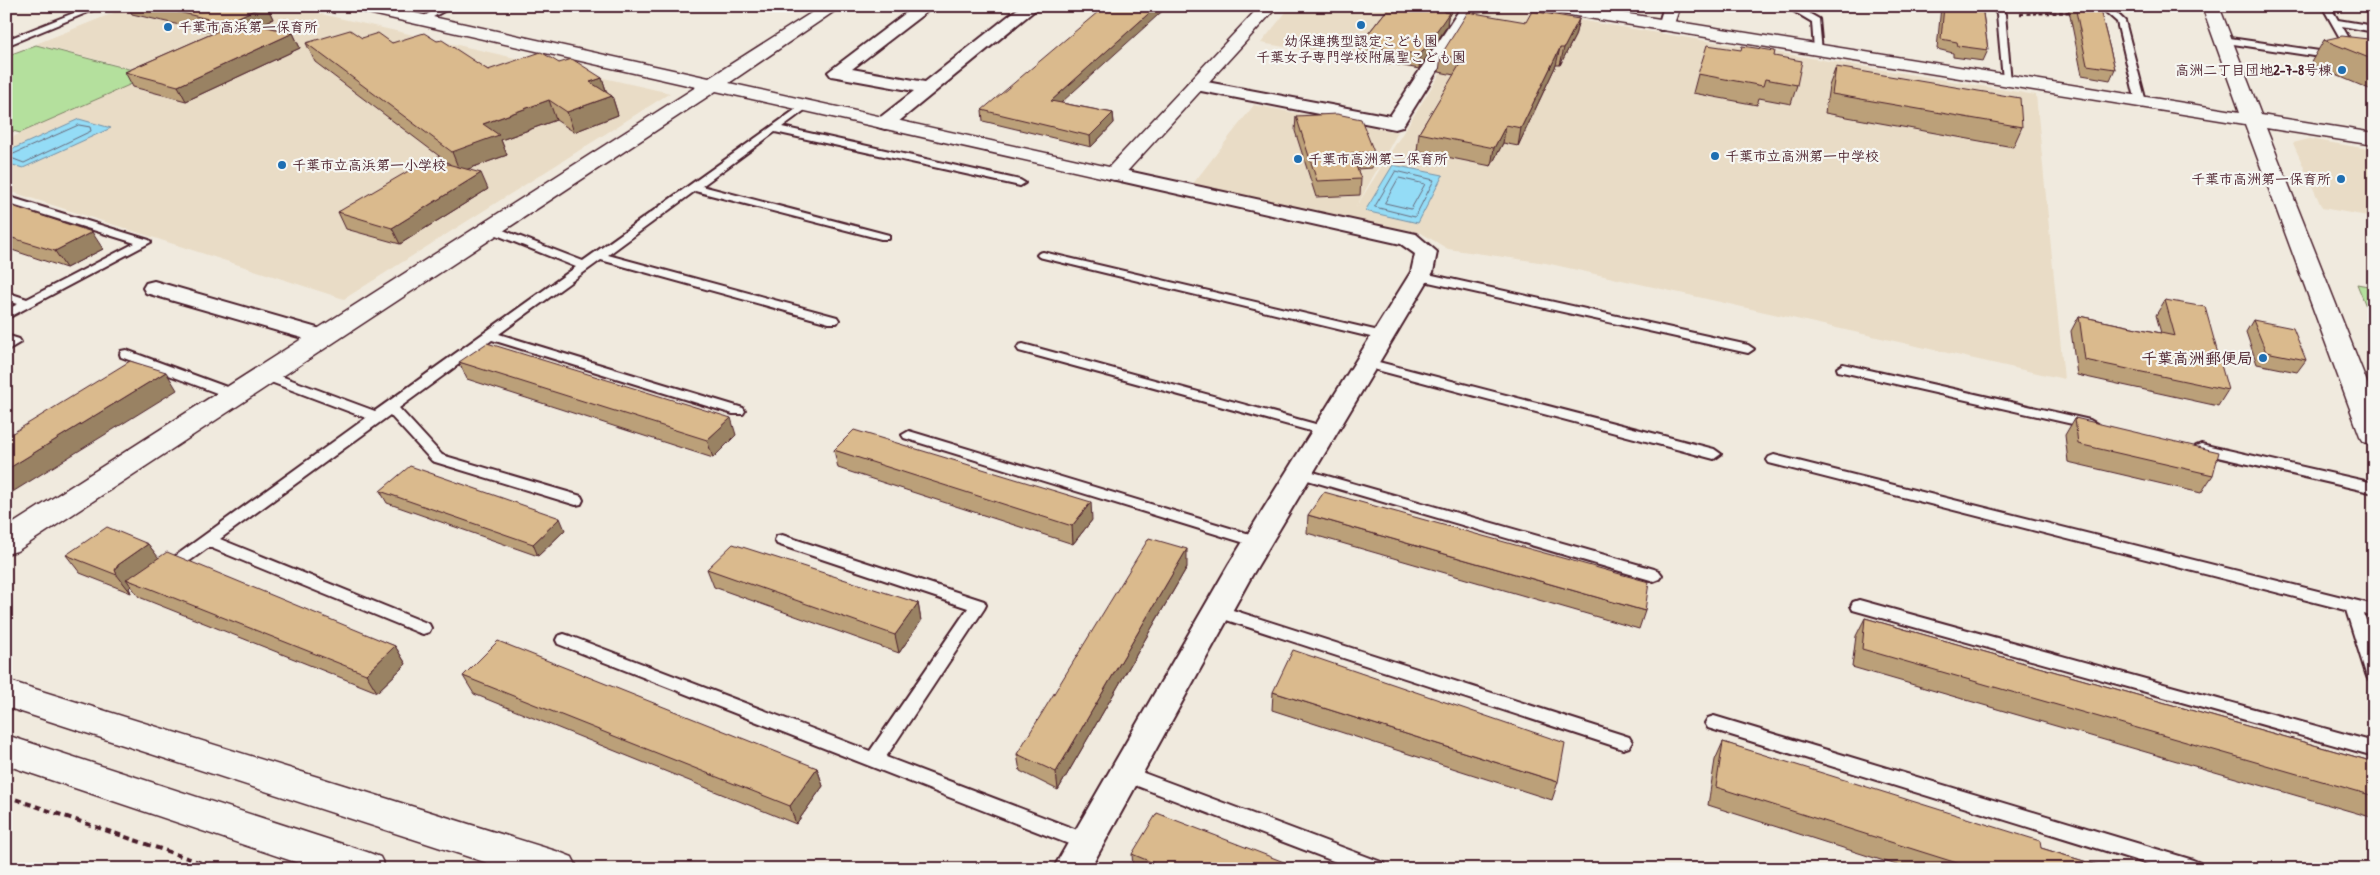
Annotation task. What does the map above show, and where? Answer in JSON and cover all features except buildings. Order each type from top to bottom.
[{"type":"street","points":[[359,6],[1408,239],[1426,252],[1420,276],[1217,611],[1071,869]]},
{"type":"street","points":[[6,543],[834,6]]},
{"type":"street","points":[[926,6],[837,72],[929,88]]},
{"type":"street","points":[[885,123],[1032,6]]},
{"type":"street","points":[[1114,174],[1270,6]]},
{"type":"street","points":[[1196,85],[1395,123],[1470,6]]},
{"type":"street","points":[[1545,6],[2374,139]]},
{"type":"street","points":[[1666,26],[1672,6]]},
{"type":"street","points":[[2210,6],[2374,436]]},
{"type":"street","points":[[154,288],[324,337]]},
{"type":"street","points":[[6,693],[559,869]]},
{"type":"street","points":[[6,750],[367,869]]},
{"type":"lane","points":[[6,43],[99,6]]},
{"type":"lane","points":[[421,20],[448,6]]},
{"type":"lane","points":[[1789,6],[1816,21],[1819,50]]},
{"type":"lane","points":[[1994,6],[2002,14],[2008,80]]},
{"type":"lane","points":[[2103,6],[2120,21],[2141,102]]},
{"type":"lane","points":[[2326,6],[2356,59]]},
{"type":"lane","points":[[2335,22],[2374,29]]},
{"type":"lane","points":[[2223,40],[2356,59],[2374,67]]},
{"type":"lane","points":[[154,578],[806,105]]},
{"type":"lane","points":[[775,128],[1020,183]]},
{"type":"lane","points":[[694,187],[885,237]]},
{"type":"lane","points":[[6,199],[145,242],[6,315]]},
{"type":"lane","points":[[491,229],[585,266]]},
{"type":"lane","points":[[1043,255],[1384,336]]},
{"type":"lane","points":[[599,256],[833,320]]},
{"type":"lane","points":[[1420,276],[1748,349]]},
{"type":"lane","points":[[6,296],[28,303]]},
{"type":"lane","points":[[489,336],[738,411]]},
{"type":"lane","points":[[6,339],[15,342],[6,347]]},
{"type":"lane","points":[[1023,348],[1325,431]]},
{"type":"lane","points":[[126,354],[235,394]]},
{"type":"lane","points":[[1366,363],[1714,454]]},
{"type":"lane","points":[[1843,368],[2103,427]]},
{"type":"lane","points":[[264,376],[377,417]]},
{"type":"lane","points":[[390,408],[436,458],[576,500]]},
{"type":"lane","points":[[909,435],[1258,542]]},
{"type":"lane","points":[[2190,446],[2374,488]]},
{"type":"lane","points":[[1774,460],[2374,611]]},
{"type":"lane","points":[[1299,473],[1654,575]]},
{"type":"lane","points":[[208,540],[422,628]]},
{"type":"lane","points":[[782,540],[978,606],[874,760]]},
{"type":"lane","points":[[1859,606],[2374,748]]},
{"type":"lane","points":[[2353,606],[2374,674]]},
{"type":"lane","points":[[1217,611],[1623,742]]},
{"type":"lane","points":[[564,640],[1086,842]]},
{"type":"lane","points":[[1714,722],[2192,869]]},
{"type":"lane","points":[[1124,774],[1377,869]]},
{"type":"path","points":[[306,6],[335,13]]},
{"type":"path","points":[[6,796],[219,869]]},
{"type":"shaded area","name":"千葉市立高浜第一小学校","points":[[131,6],[281,6],[670,93],[344,299],[6,190],[6,140],[184,60],[152,74],[36,44]]},
{"type":"shaded area","name":"幼保連携型認定こども園 千葉女子専門学校附属聖こども園","points":[[1291,6],[1457,6],[1419,70],[1261,43]]},
{"type":"shaded area","name":"千葉市立高洲第一中学校","points":[[1500,7],[2036,95],[2064,379],[1546,263],[1448,249],[1421,233],[1192,185],[1254,105],[1398,132],[1356,207],[1481,9]]},
{"type":"shaded area","name":"千葉市高洲第一保育所","points":[[2309,139],[2374,150],[2374,217],[2322,208],[2293,143]]},
{"type":"green space","points":[[36,45],[152,75],[20,133],[6,129],[6,56]]},
{"type":"green space","points":[[2357,284],[2374,287],[2374,326]]},
{"type":"water","points":[[79,119],[111,128],[23,168],[6,163],[6,152]]},
{"type":"water","points":[[1393,165],[1443,175],[1418,223],[1365,211]]},
{"type":"place","name":"幼保連携型認定こども園 千葉女子専門学校附属聖こども園","points":[[1361,25]]},
{"type":"place","name":"千葉市高浜第一保育所","points":[[168,27]]},
{"type":"place","name":"高洲二丁目団地2-7-8号棟","points":[[2342,70]]},
{"type":"place","name":"千葉市立高洲第一中学校","points":[[1715,156]]},
{"type":"place","name":"千葉市高洲第二保育所","points":[[1298,159]]},
{"type":"place","name":"千葉市立高浜第一小学校","points":[[282,165]]},
{"type":"place","name":"千葉市高洲第一保育所","points":[[2341,179]]},
{"type":"place","name":"千葉高洲郵便局","points":[[2263,358]]}]
